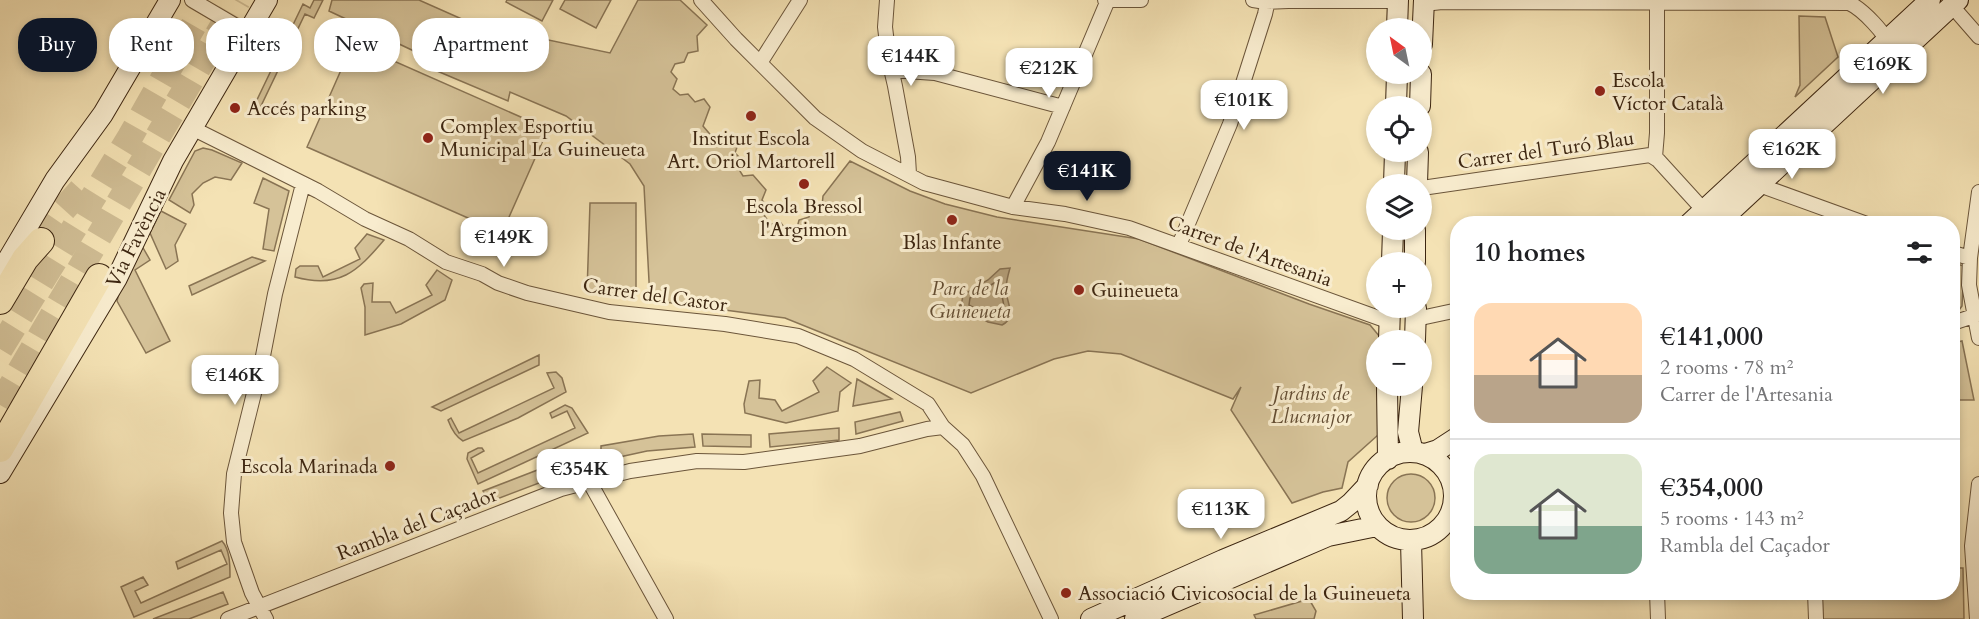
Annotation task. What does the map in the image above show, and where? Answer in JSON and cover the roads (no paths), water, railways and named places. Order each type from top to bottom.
[{"type":"highway","points":[[0,301],[25,259],[41,242]]},
{"type":"highway","points":[[0,449],[99,277]]},
{"type":"main road","points":[[0,273],[56,180],[103,114],[170,0]]},
{"type":"main road","name":"Via Favència","points":[[257,18],[267,0]]},
{"type":"main road","points":[[1711,216],[1930,0]]},
{"type":"main road","points":[[1397,18],[1398,1]]},
{"type":"main road","points":[[1423,18],[1424,2]]},
{"type":"main road","points":[[1713,216],[1760,185],[1954,2]]},
{"type":"main road","name":"Via Favència","points":[[0,473],[117,278],[173,161],[225,72]]},
{"type":"main road","points":[[1388,396],[1388,459]]},
{"type":"main road","points":[[1411,396],[1408,432],[1419,453],[1450,470]]},
{"type":"main road","points":[[1091,619],[1223,560],[1341,511],[1352,503],[1368,485],[1377,469],[1388,459],[1438,450],[1450,442]]},
{"type":"main road","points":[[1368,485],[1366,496],[1369,513],[1377,526],[1392,537],[1411,541],[1422,539],[1436,532],[1450,515]]},
{"type":"main road","points":[[1135,619],[1328,536],[1377,526]]},
{"type":"main road","points":[[1411,541],[1413,619]]},
{"type":"street","points":[[192,0],[223,18]]},
{"type":"street","name":"Carrer de l'Artesania","points":[[701,0],[736,39],[816,118],[862,151],[924,183],[1013,207],[1065,214],[1129,228],[1390,323]]},
{"type":"street","points":[[760,63],[800,0]]},
{"type":"street","points":[[887,0],[885,27],[889,60],[908,157],[909,174]]},
{"type":"street","points":[[1013,207],[1048,142],[1107,0],[1141,0]]},
{"type":"street","points":[[1179,245],[1230,124],[1265,14],[1263,1],[1398,1]]},
{"type":"street","points":[[1424,2],[1855,3],[1888,40],[1888,56],[1882,70]]},
{"type":"street","points":[[1654,157],[1657,133],[1657,2]]},
{"type":"street","points":[[1954,2],[1979,37]]},
{"type":"street","points":[[892,70],[935,73],[1063,107]]},
{"type":"street","name":"Carrer del Castor","points":[[192,128],[303,184],[365,219],[409,239],[447,262],[527,293],[609,312],[717,323],[798,336],[854,359],[928,404],[943,427],[963,445],[983,476],[1051,619]]},
{"type":"street","name":"Carrer del Turó Blau","points":[[1432,187],[1646,155],[1654,157],[1704,216]]},
{"type":"street","points":[[266,619],[258,607],[234,543],[231,513],[234,474],[303,184]]},
{"type":"street","points":[[1760,185],[1836,216]]},
{"type":"street","points":[[1979,192],[1970,258],[1969,285],[1977,315],[1979,338]]},
{"type":"street","points":[[1960,256],[1970,258]]},
{"type":"street","points":[[1432,312],[1450,311]]},
{"type":"street","points":[[1960,321],[1977,315]]},
{"type":"street","name":"Rambla del Caçador","points":[[228,619],[561,489],[589,481],[630,471],[698,461],[744,462],[860,447],[927,429],[943,427]]},
{"type":"street","points":[[589,481],[666,619]]},
{"type":"street","points":[[1977,619],[1972,546],[1979,484]]},
{"type":"street","points":[[1657,600],[1658,619]]},
{"type":"street","points":[[1815,600],[1816,619]]},
{"type":"water","points":[[1010,268],[1006,289],[1010,309],[1007,322],[1002,325],[988,322],[961,307],[963,295],[988,280],[1000,269]]},
{"type":"tunnel","points":[[0,349],[130,137],[208,0]]},
{"type":"tunnel","points":[[0,405],[238,0]]},
{"type":"tunnel","points":[[41,241],[61,212],[89,181]]},
{"type":"place","name":"Escola Víctor Català","points":[[1600,91]]},
{"type":"place","name":"Accés parking","points":[[235,108]]},
{"type":"place","name":"Institut Escola Art. Oriol Martorell","points":[[751,116]]},
{"type":"place","name":"Complex Esportiu Municipal La Guineueta","points":[[428,138]]},
{"type":"place","name":"Escola Bressol l'Argimon","points":[[804,184]]},
{"type":"place","name":"Blas Infante","points":[[952,220]]},
{"type":"place","name":"Guineueta","points":[[1079,290]]},
{"type":"place","name":"Escola Marinada","points":[[390,466]]},
{"type":"place","name":"Associació Civicosocial de la Guineueta","points":[[1066,593]]},
{"type":"park label","name":"Parc de la Guineueta","points":[[970,300]]},
{"type":"park label","name":"Jardins de Llucmajor","points":[[1311,404]]}]
